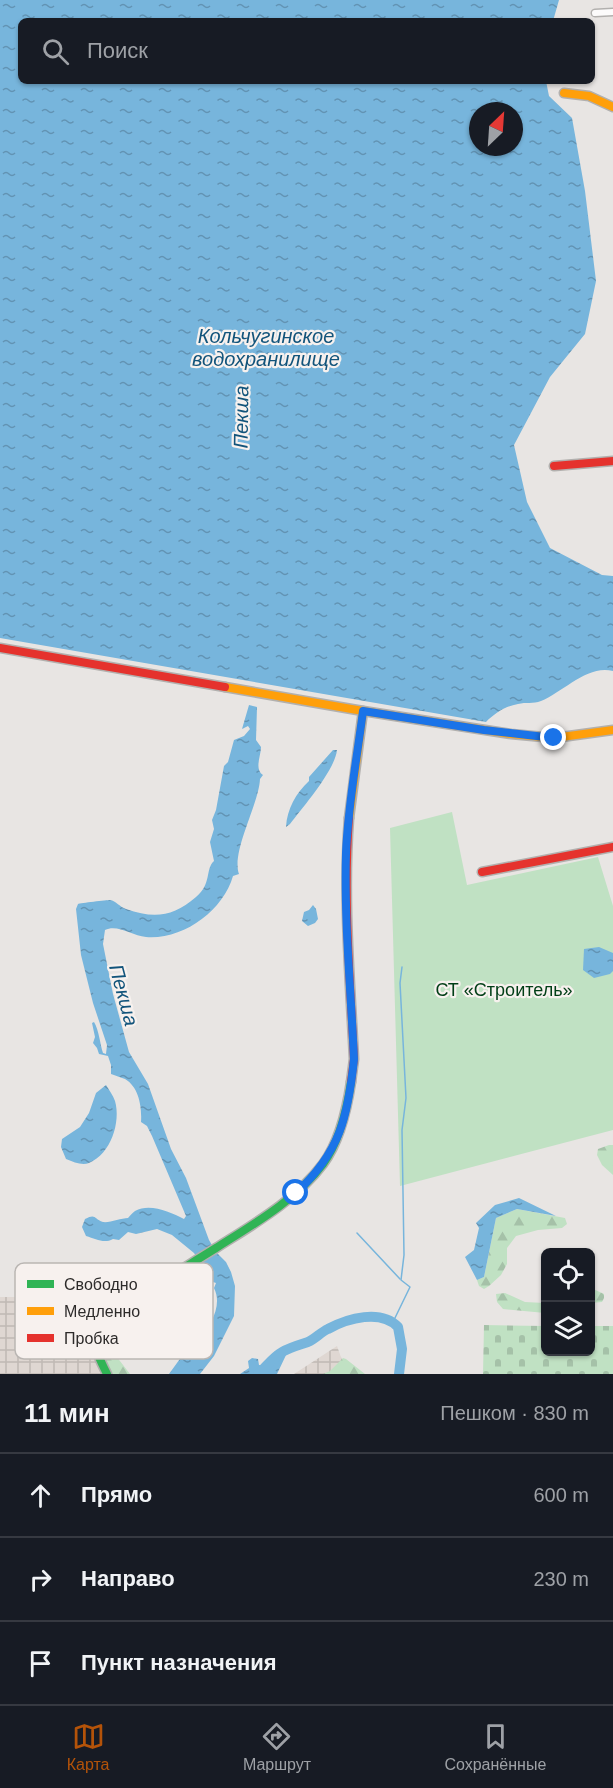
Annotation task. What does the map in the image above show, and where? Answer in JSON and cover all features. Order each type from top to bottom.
[{"type":"street","points":[[595,13],[613,12]]},
{"type":"street","points":[[564,93],[589,96],[613,107]]},
{"type":"street","points":[[554,466],[613,461]]},
{"type":"street","points":[[0,648],[484,730],[554,738],[613,730]]},
{"type":"street","points":[[190,1263],[260,1220],[310,1180],[324,1162],[335,1142],[347,1108],[354,1059],[346,852],[349,812],[363,711]]},
{"type":"street","points":[[482,872],[613,847]]},
{"type":"street","points":[[100,1359],[107,1374]]},
{"type":"shaded area","points":[[0,1297],[15,1297],[15,1359],[109,1359],[126,1374],[0,1374]]},
{"type":"shaded area","points":[[337,1346],[347,1374],[294,1374]]},
{"type":"green space","name":"СТ «Строитель»","points":[[452,812],[467,885],[598,857],[613,906],[613,1130],[400,1186],[390,828]]},
{"type":"green space","points":[[613,1145],[613,1175],[602,1165],[597,1155],[598,1149]]},
{"type":"green space","points":[[517,1209],[565,1218],[567,1224],[562,1228],[538,1230],[516,1236],[507,1248],[507,1264],[501,1275],[484,1289],[479,1286],[477,1280],[484,1277],[496,1218]]},
{"type":"green space","points":[[595,1290],[604,1294],[602,1302],[595,1303]]},
{"type":"green space","points":[[505,1293],[525,1302],[541,1303],[541,1313],[503,1309],[497,1302],[496,1294]]},
{"type":"green space","points":[[484,1325],[541,1326],[541,1356],[595,1356],[595,1326],[613,1326],[613,1374],[483,1374]]},
{"type":"green space","points":[[343,1358],[365,1374],[323,1374],[330,1371]]},
{"type":"green space","points":[[118,1359],[130,1374],[113,1374],[105,1360]]},
{"type":"water","name":"Кольчугинское водохранилище","points":[[0,0],[559,0],[554,18],[18,18],[18,84],[547,84],[549,96],[572,118],[585,191],[596,281],[585,334],[550,377],[514,445],[527,502],[550,548],[602,575],[613,576],[613,671],[594,671],[541,701],[509,706],[486,722],[0,638]]},
{"type":"water","points":[[249,705],[257,707],[256,740],[261,747],[258,766],[263,775],[239,853],[239,874],[233,876],[228,889],[211,911],[200,921],[187,928],[174,934],[146,937],[115,928],[105,930],[103,944],[113,994],[129,1052],[148,1084],[171,1149],[186,1178],[209,1240],[226,1262],[235,1286],[234,1316],[213,1357],[213,1316],[217,1302],[214,1288],[216,1283],[213,1282],[213,1263],[200,1263],[194,1253],[172,1235],[157,1229],[136,1234],[128,1232],[119,1240],[103,1241],[86,1236],[82,1227],[85,1219],[89,1217],[109,1222],[128,1218],[135,1211],[147,1208],[166,1211],[184,1219],[186,1216],[152,1136],[147,1126],[141,1122],[140,1104],[134,1087],[125,1079],[111,1074],[108,1056],[99,1054],[93,1043],[95,1037],[92,1023],[94,1022],[103,1053],[106,1054],[107,1045],[81,955],[76,909],[78,904],[110,900],[136,912],[163,914],[188,904],[201,892],[214,861],[210,842],[214,829],[212,820],[224,766],[228,762],[234,740],[244,736],[250,729],[248,726],[242,729]]},
{"type":"water","points":[[333,750],[337,750],[335,758],[325,778],[286,827],[288,814],[296,796]]},
{"type":"water","points":[[313,905],[318,919],[308,926],[302,921],[304,912]]},
{"type":"water","points":[[599,947],[613,953],[613,971],[594,978],[583,970],[584,949]]},
{"type":"water","points":[[106,1085],[117,1109],[113,1136],[97,1159],[89,1163],[81,1164],[66,1159],[61,1147],[62,1139],[80,1127],[89,1113],[96,1093]]},
{"type":"water","points":[[519,1198],[556,1216],[517,1209],[496,1218],[484,1277],[477,1280],[465,1257],[474,1250],[479,1228],[476,1223],[495,1205]]},
{"type":"water","points":[[288,1345],[291,1350],[287,1353],[277,1374],[240,1374],[249,1368],[248,1361],[252,1358],[258,1359],[259,1365],[270,1366],[274,1352]]},
{"type":"water","points":[[180,1359],[212,1359],[200,1374],[169,1374]]},
{"type":"waterway","points":[[393,1322],[410,1287],[401,1280],[404,1255],[402,1130],[406,1098],[400,983],[402,967]]},
{"type":"waterway","points":[[357,1233],[400,1279]]},
{"type":"waterway","name":"Пекша","points":[[258,1374],[282,1352],[308,1342],[336,1325],[364,1317],[383,1318],[398,1327],[402,1349],[399,1374]]},
{"type":"traffic: fast","points":[[191,1263],[259,1220],[287,1200],[312,1177],[334,1145],[345,1114],[351,1082]]},
{"type":"traffic: fast","points":[[100,1359],[107,1374]]},
{"type":"traffic: slow","points":[[564,93],[589,96],[613,107]]},
{"type":"traffic: slow","points":[[225,687],[511,734],[554,738],[613,730]]},
{"type":"traffic: slow","points":[[349,818],[363,711]]},
{"type":"traffic: jam","points":[[554,466],[613,461]]},
{"type":"traffic: jam","points":[[0,648],[225,687]]},
{"type":"traffic: jam","points":[[349,818],[347,908],[354,1059],[351,1082]]},
{"type":"traffic: jam","points":[[482,872],[613,847]]},
{"type":"route","points":[[296,1193],[324,1162],[335,1142],[347,1108],[352,1080],[354,1059],[346,852],[349,812],[363,711],[511,734],[554,738]]}]
